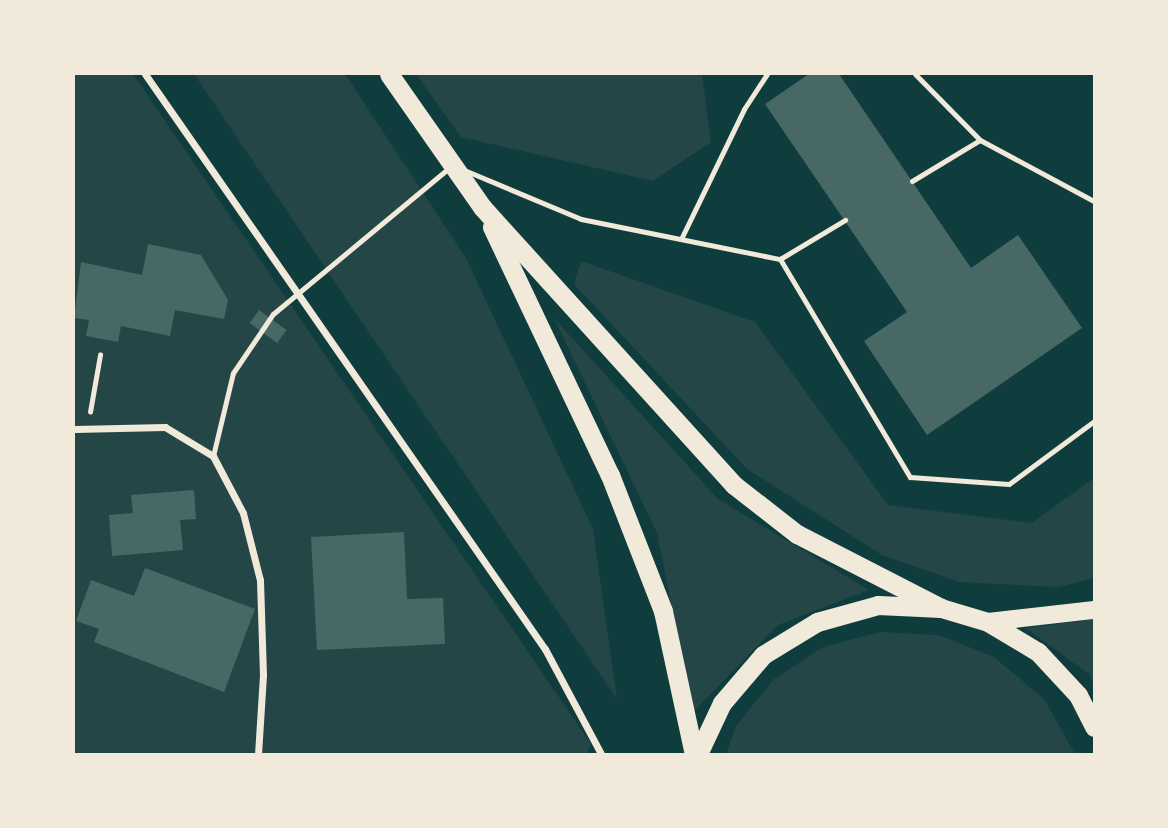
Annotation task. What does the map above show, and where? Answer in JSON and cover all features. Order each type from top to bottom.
[{"type":"highway","points":[[389,74],[482,207],[734,485],[797,534],[941,608],[988,622],[1038,652],[1078,695],[1094,727]]},
{"type":"highway","points":[[482,207],[610,475],[663,611],[696,754]]},
{"type":"highway","points":[[696,754],[722,703],[763,655],[817,622],[878,605],[941,608]]},
{"type":"main road","points":[[988,622],[1094,610]]},
{"type":"street","points":[[145,74],[545,649],[601,754]]},
{"type":"street","points":[[74,429],[87,426],[165,427],[213,456],[243,513],[260,580],[263,675],[258,754]]},
{"type":"lane","points":[[681,239],[744,109],[767,74]]},
{"type":"lane","points":[[915,74],[981,140],[1094,201]]},
{"type":"lane","points":[[912,181],[981,140]]},
{"type":"lane","points":[[213,456],[233,373],[273,314],[300,295],[453,165],[581,219],[780,259],[845,220]]},
{"type":"lane","points":[[780,259],[910,477],[1009,484],[1094,421]]},
{"type":"path","points":[[87,426],[100,355]]},
{"type":"shaded area","points":[[74,74],[133,74],[591,744],[586,754],[74,754]]},
{"type":"shaded area","points":[[194,74],[345,74],[466,258],[593,529],[617,699]]},
{"type":"shaded area","points":[[416,74],[702,74],[711,142],[653,181],[461,137]]},
{"type":"shaded area","points":[[581,261],[755,322],[888,505],[1032,523],[1094,478],[1094,578],[1058,587],[959,582],[882,555],[747,469],[574,284]]},
{"type":"shaded area","points":[[554,318],[718,499],[869,590],[778,625],[693,712],[657,533]]},
{"type":"shaded area","points":[[1094,619],[1094,687],[1090,675],[1026,628]]},
{"type":"shaded area","points":[[880,632],[939,635],[994,657],[1044,699],[1075,754],[726,754],[736,726],[773,680],[823,647]]},
{"type":"building","points":[[809,74],[839,74],[971,268],[1018,235],[1082,328],[927,435],[864,341],[907,312],[765,104]]},
{"type":"building","points":[[148,244],[201,255],[228,300],[224,319],[175,310],[170,336],[121,326],[118,342],[86,336],[89,320],[74,318],[81,262],[142,275]]},
{"type":"building","points":[[259,310],[287,330],[277,343],[250,323]]},
{"type":"building","points":[[194,490],[196,519],[180,520],[183,550],[112,556],[109,515],[133,513],[131,495]]},
{"type":"building","points":[[404,532],[407,599],[443,598],[445,644],[317,650],[311,537]]},
{"type":"building","points":[[145,568],[255,609],[224,692],[94,642],[99,629],[76,621],[91,580],[134,596]]}]
